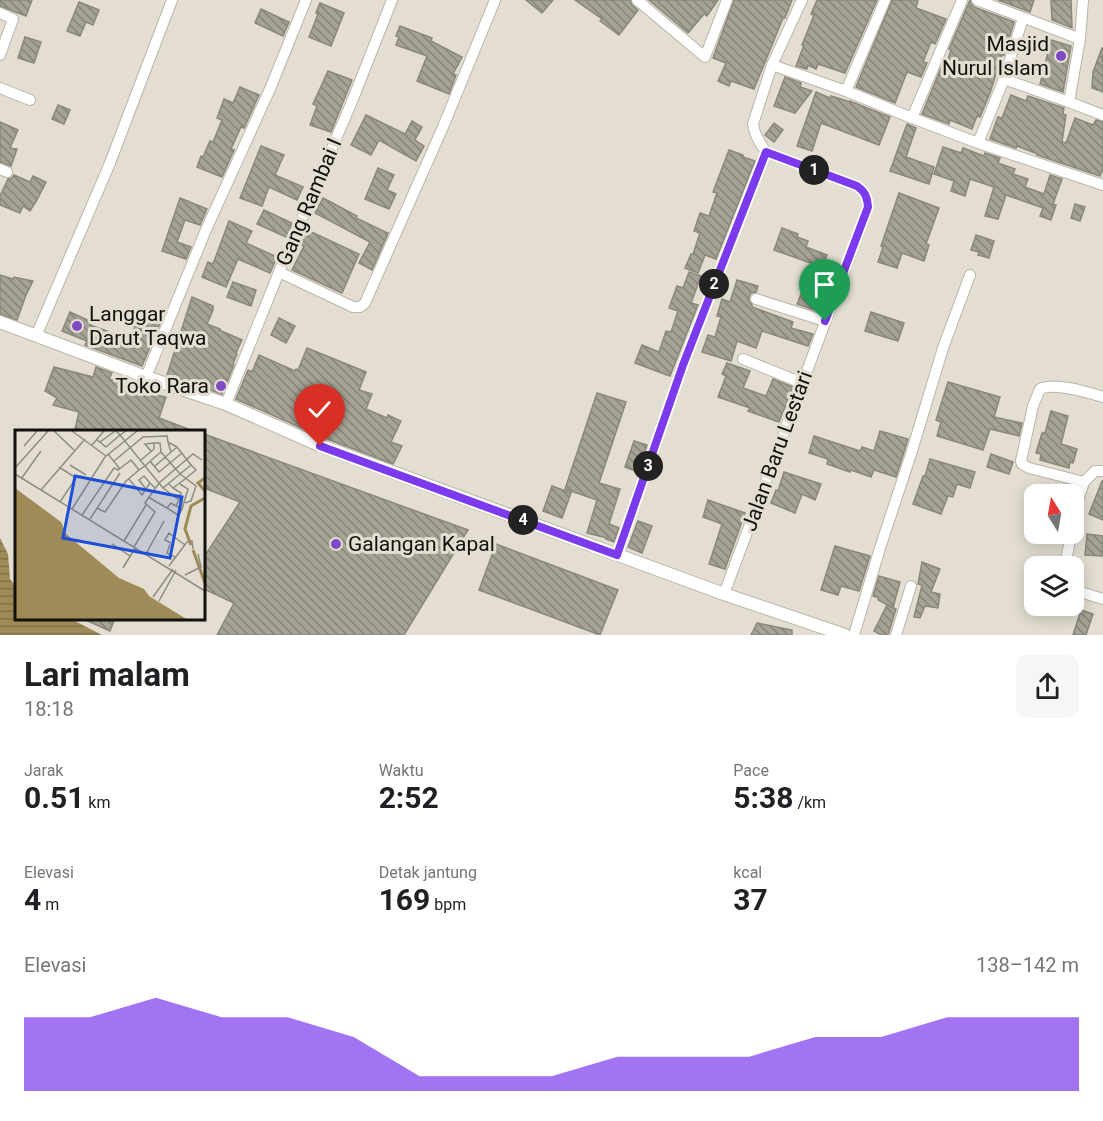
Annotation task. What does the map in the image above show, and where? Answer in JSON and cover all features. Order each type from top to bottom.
[{"type":"street","points":[[36,336],[110,163],[172,0]]},
{"type":"street","points":[[146,377],[205,232],[270,89],[306,0]]},
{"type":"street","name":"Gang Rambai I","points":[[226,404],[392,0]]},
{"type":"street","points":[[279,272],[353,307],[360,307],[365,303],[443,127],[495,0]]},
{"type":"street","points":[[637,0],[705,57],[727,0]]},
{"type":"street","points":[[617,555],[683,365],[766,152],[756,135],[753,124],[772,64],[802,0]]},
{"type":"street","points":[[846,90],[885,0]]},
{"type":"street","points":[[912,118],[962,0]]},
{"type":"street","points":[[977,0],[1080,39]]},
{"type":"street","points":[[1069,102],[1080,39],[1083,0]]},
{"type":"street","points":[[0,55],[13,19],[3,14]]},
{"type":"street","points":[[978,143],[1004,79],[1023,18]]},
{"type":"street","points":[[772,64],[846,90],[978,143],[1103,186]]},
{"type":"street","points":[[1004,79],[1103,114]]},
{"type":"street","points":[[0,88],[30,100]]},
{"type":"street","name":"Jalan Baru Lestari","points":[[724,594],[868,207],[864,191],[857,186],[766,152]]},
{"type":"street","points":[[854,635],[943,348],[970,275]]},
{"type":"street","points":[[756,299],[825,321]]},
{"type":"street","points":[[0,322],[146,377],[226,404],[320,446],[724,594],[845,635]]},
{"type":"street","points":[[743,359],[802,383]]},
{"type":"street","points":[[1103,397],[1079,390],[1050,386],[1040,389],[1033,406],[1020,461],[1029,468],[1084,482],[1095,471],[1103,471]]},
{"type":"street","points":[[896,635],[911,586]]},
{"type":"street","points":[[1084,593],[1103,599]]},
{"type":"shaded area","points":[[0,538],[8,554],[10,579],[15,586],[15,620],[73,620],[102,635],[0,635]]},
{"type":"building","points":[[0,0],[32,0],[26,16],[0,6]]},
{"type":"building","points":[[526,0],[553,0],[542,13]]},
{"type":"building","points":[[575,0],[630,0],[638,10],[619,35],[600,21],[602,19]]},
{"type":"building","points":[[649,0],[718,0],[707,16],[704,14],[688,33]]},
{"type":"building","points":[[734,0],[792,0],[754,89],[731,81],[729,86],[718,81],[726,63],[713,58]]},
{"type":"building","points":[[817,0],[877,0],[845,73],[818,64],[816,69],[808,65],[807,69],[796,66]]},
{"type":"building","points":[[892,0],[918,0],[916,8],[946,19],[935,44],[931,42],[923,62],[927,63],[921,77],[907,72],[895,103],[856,87]]},
{"type":"building","points":[[970,0],[974,7],[1014,22],[990,93],[972,129],[950,120],[949,124],[922,114],[941,68],[945,69],[951,50],[949,49]]},
{"type":"building","points":[[998,0],[1034,0],[1030,12]]},
{"type":"building","points":[[1051,0],[1071,0],[1072,28],[1052,20]]},
{"type":"building","points":[[79,2],[99,10],[93,25],[86,22],[80,36],[67,31]]},
{"type":"building","points":[[320,3],[344,13],[331,46],[309,37]]},
{"type":"building","points":[[261,9],[289,22],[283,36],[255,23]]},
{"type":"building","points":[[400,26],[432,38],[431,41],[462,57],[453,74],[456,75],[449,94],[417,81],[427,56],[396,45],[399,37],[396,36]]},
{"type":"building","points":[[25,37],[41,42],[34,63],[18,58]]},
{"type":"building","points":[[1051,40],[1071,46],[1063,92],[1040,84]]},
{"type":"building","points":[[1102,48],[1103,92],[1092,88],[1093,72]]},
{"type":"building","points":[[328,71],[352,80],[331,132],[310,125],[317,106],[313,104]]},
{"type":"building","points":[[785,77],[801,83],[800,87],[812,91],[795,113],[774,106]]},
{"type":"building","points":[[240,87],[259,95],[244,128],[241,127],[231,149],[234,150],[222,177],[197,167],[210,141],[213,142],[222,120],[217,118],[224,99],[233,103]]},
{"type":"building","points":[[816,92],[830,98],[831,96],[850,101],[890,117],[879,145],[821,123],[812,151],[797,146]]},
{"type":"building","points":[[1011,95],[1026,101],[1028,96],[1064,108],[1063,114],[1066,115],[1062,142],[1066,143],[1075,118],[1093,125],[1096,120],[1103,122],[1103,169],[1100,176],[1017,146],[1016,148],[990,139],[998,117],[1002,118]]},
{"type":"building","points":[[58,105],[70,110],[64,124],[52,119]]},
{"type":"building","points":[[366,115],[405,134],[412,121],[422,127],[415,140],[424,146],[416,161],[379,140],[371,155],[351,145]]},
{"type":"building","points":[[0,122],[18,130],[10,148],[17,149],[11,166],[0,162]]},
{"type":"building","points":[[774,123],[783,130],[774,142],[765,135]]},
{"type":"building","points":[[907,124],[916,128],[906,157],[934,167],[929,184],[890,171]]},
{"type":"building","points":[[261,146],[284,155],[275,175],[303,187],[297,200],[269,187],[262,206],[240,198]]},
{"type":"building","points":[[943,147],[961,153],[963,148],[984,156],[985,153],[1000,158],[998,163],[1015,169],[1013,174],[1028,179],[1025,187],[1044,194],[1050,175],[1062,179],[1053,204],[1056,205],[1051,220],[1040,216],[1043,208],[1006,195],[998,219],[985,216],[994,187],[970,179],[965,196],[951,191],[954,181],[934,174]]},
{"type":"building","points":[[729,150],[755,161],[716,259],[705,255],[698,273],[685,268],[693,254],[700,233],[694,231],[700,213],[709,216],[717,193],[713,192]]},
{"type":"building","points":[[378,168],[394,175],[387,190],[396,194],[389,209],[365,199]]},
{"type":"building","points":[[14,175],[30,182],[33,176],[46,182],[30,211],[23,206],[20,213],[0,205],[0,196],[8,179]]},
{"type":"building","points":[[899,193],[939,208],[926,244],[929,245],[924,261],[902,253],[897,268],[878,262]]},
{"type":"building","points":[[180,198],[207,209],[200,225],[185,220],[177,242],[191,247],[186,259],[162,251]]},
{"type":"building","points":[[323,198],[357,216],[356,218],[388,233],[372,270],[359,263],[370,242],[315,213]]},
{"type":"building","points":[[1075,204],[1085,207],[1080,221],[1071,218]]},
{"type":"building","points":[[264,210],[292,223],[286,237],[257,224]]},
{"type":"building","points":[[229,221],[252,231],[246,243],[277,257],[270,273],[238,259],[226,287],[202,277],[208,262],[213,264]]},
{"type":"building","points":[[782,228],[808,241],[806,247],[827,255],[822,267],[774,250]]},
{"type":"building","points":[[305,229],[359,254],[342,293],[292,270],[304,246],[299,244]]},
{"type":"building","points":[[976,235],[994,241],[989,258],[971,250]]},
{"type":"building","points":[[689,272],[701,276],[691,303],[698,305],[670,376],[635,363],[642,345],[659,352],[666,331],[671,332],[678,311],[669,308],[677,286],[683,288]]},
{"type":"building","points":[[0,275],[33,281],[17,320],[0,314]]},
{"type":"building","points":[[737,280],[758,286],[756,292],[751,293],[749,297],[752,307],[793,322],[791,328],[813,334],[808,346],[762,331],[756,348],[737,341],[731,361],[702,352],[708,335],[715,337],[721,317],[717,316],[722,299],[730,302]]},
{"type":"building","points":[[233,282],[256,290],[251,306],[227,297]]},
{"type":"building","points":[[802,292],[825,301],[821,312],[797,304]]},
{"type":"building","points":[[192,297],[213,306],[207,324],[242,340],[222,394],[167,375]]},
{"type":"building","points":[[70,312],[92,322],[90,325],[129,339],[139,314],[161,321],[142,366],[85,345],[87,341],[62,331]]},
{"type":"building","points":[[871,312],[904,323],[898,341],[865,331]]},
{"type":"building","points":[[279,318],[295,326],[286,343],[271,335]]},
{"type":"building","points":[[307,348],[366,372],[359,390],[372,394],[366,409],[401,421],[391,442],[402,446],[393,464],[322,437],[236,399],[248,370],[252,372],[259,355],[295,371],[298,370]]},
{"type":"building","points":[[727,363],[750,371],[743,388],[766,396],[773,379],[793,387],[779,422],[748,411],[750,408],[718,397],[726,376],[722,374]]},
{"type":"building","points":[[54,367],[93,377],[96,367],[112,373],[109,379],[141,389],[140,392],[166,397],[159,418],[191,430],[78,430],[75,429],[79,412],[53,405],[57,398],[45,391]]},
{"type":"building","points":[[948,382],[1000,397],[994,417],[1022,423],[1019,436],[990,429],[983,450],[937,436],[941,422],[936,420]]},
{"type":"building","points":[[597,393],[626,402],[599,483],[620,489],[609,524],[619,528],[614,542],[587,533],[597,500],[565,489]]},
{"type":"building","points":[[1051,411],[1068,416],[1061,444],[1077,449],[1069,468],[1040,460],[1041,454],[1036,453]]},
{"type":"building","points":[[880,431],[908,439],[896,477],[874,470],[871,477],[851,470],[850,472],[827,464],[828,459],[809,453],[814,436],[860,451],[862,447],[874,451]]},
{"type":"building","name":"Galangan Kapal","points":[[206,435],[468,530],[404,635],[217,635],[234,603],[206,590],[206,554],[240,502],[206,489]]},
{"type":"building","points":[[634,441],[647,445],[638,472],[625,467]]},
{"type":"building","points":[[991,454],[1013,462],[1009,474],[987,467]]},
{"type":"building","points":[[930,459],[975,472],[970,488],[957,484],[953,497],[948,496],[941,514],[913,504]]},
{"type":"building","points":[[784,472],[821,484],[815,500],[802,494],[795,513],[771,503],[776,490],[778,491]]},
{"type":"building","points":[[1103,481],[1103,520],[1089,514]]},
{"type":"building","points":[[552,486],[571,493],[562,518],[543,511]]},
{"type":"building","points":[[708,500],[745,513],[725,569],[709,564],[722,524],[703,517]]},
{"type":"building","points":[[638,521],[652,526],[642,553],[628,547]]},
{"type":"building","points":[[1087,534],[1103,536],[1102,556],[1085,555]]},
{"type":"building","points":[[496,544],[618,590],[600,635],[479,590]]},
{"type":"building","points":[[835,546],[870,556],[859,591],[841,586],[838,595],[821,590]]},
{"type":"building","points":[[922,562],[940,569],[931,592],[940,594],[938,608],[925,606],[920,618],[914,617],[922,585],[918,584]]},
{"type":"building","points":[[879,576],[900,582],[893,608],[873,596]]},
{"type":"building","points":[[887,605],[896,609],[888,635],[881,635],[874,631]]},
{"type":"building","points":[[1084,611],[1093,614],[1086,635],[1073,635],[1079,616],[1084,616]]},
{"type":"building","points":[[85,620],[114,620],[110,631]]},
{"type":"building","points":[[757,623],[792,630],[792,635],[751,635]]},
{"type":"place","name":"Masjid Nurul Islam","points":[[1061,56]]},
{"type":"place","name":"Langgar Darut Taqwa","points":[[77,326]]},
{"type":"place","name":"Toko Rara","points":[[221,386]]},
{"type":"place","name":"Galangan Kapal","points":[[336,544]]},
{"type":"route","points":[[320,446],[617,555],[683,365],[766,152],[857,186],[864,191],[867,197],[868,207],[825,321]]}]
